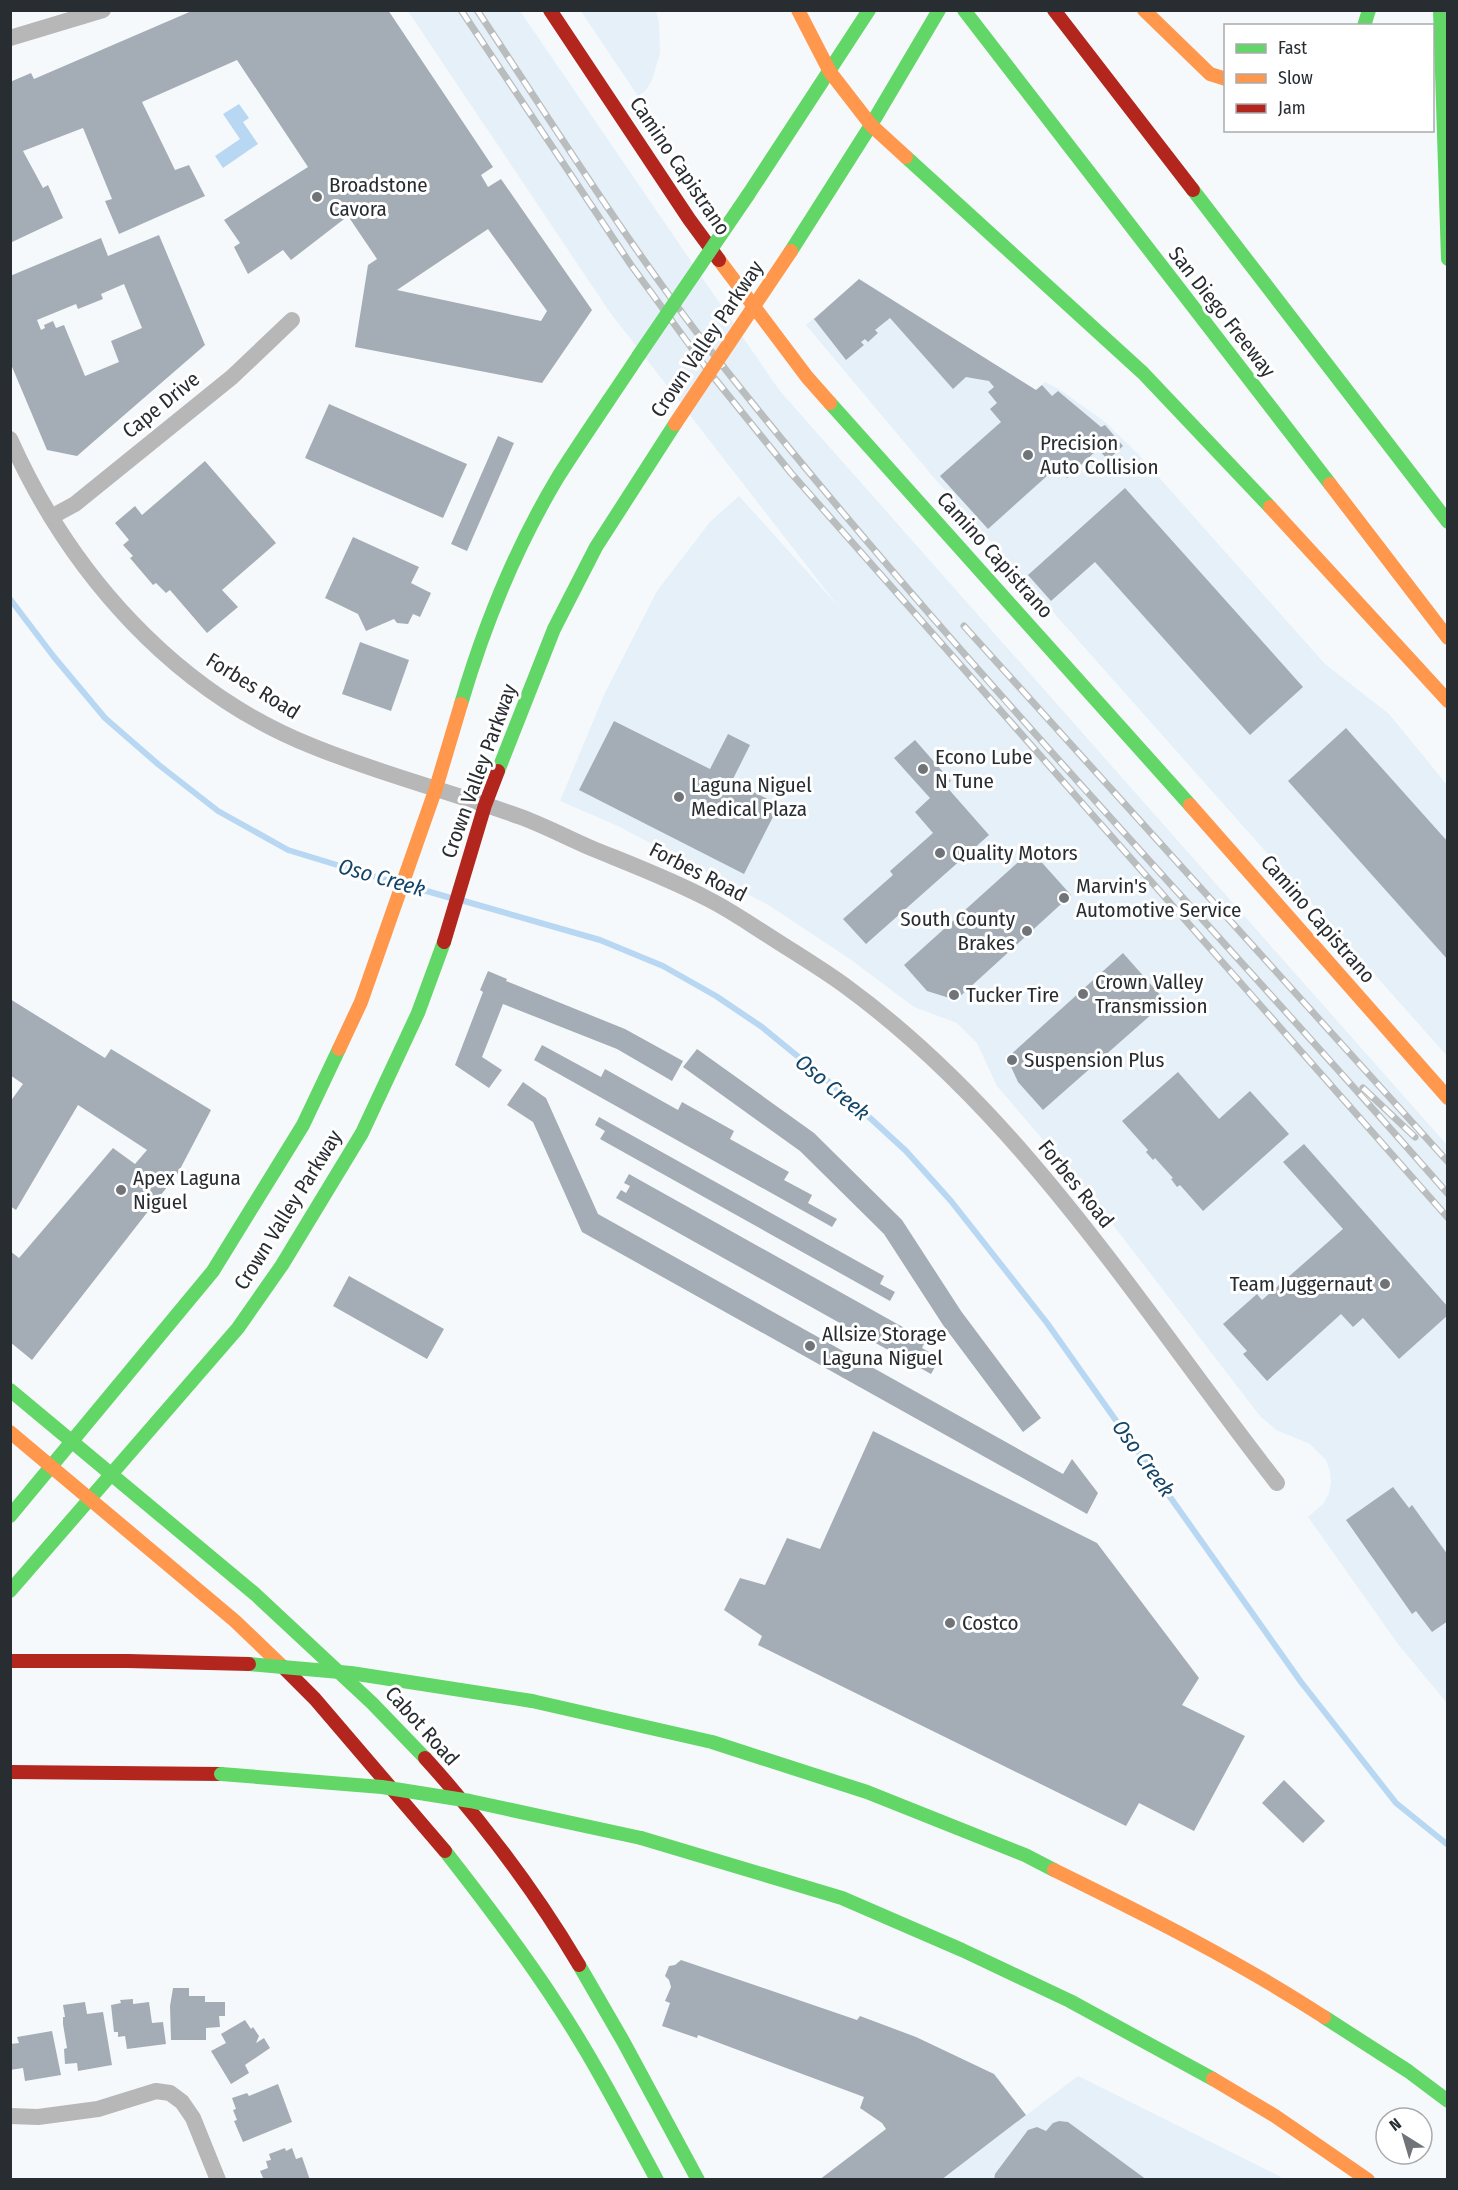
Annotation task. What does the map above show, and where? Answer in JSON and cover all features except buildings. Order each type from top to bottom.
[{"type":"main road","name":"Camino Capistrano","points":[[550,10],[689,219],[807,377],[1448,1098]]},
{"type":"main road","points":[[798,10],[830,72],[871,125],[1143,373],[1448,701]]},
{"type":"main road","name":"Crown Valley Parkway","points":[[10,1516],[74,1442],[213,1271],[303,1125],[361,1002],[392,917],[462,700],[496,605],[524,540],[558,478],[830,72],[869,10]]},
{"type":"main road","name":"Crown Valley Parkway","points":[[10,1591],[237,1328],[282,1265],[362,1133],[389,1079],[445,940],[485,805],[554,629],[596,547],[791,251],[871,125],[939,10]]},
{"type":"main road","name":"San Diego Freeway","points":[[964,10],[1448,638]]},
{"type":"main road","points":[[1054,10],[1448,522]]},
{"type":"main road","points":[[1144,10],[1210,74],[1224,78]]},
{"type":"main road","points":[[1440,10],[1448,259]]},
{"type":"main road","name":"Cabot Road","points":[[10,1390],[221,1564],[344,1675],[480,1822],[562,1938],[698,2180]]},
{"type":"main road","points":[[10,1432],[235,1621],[315,1699],[438,1842],[503,1925],[559,2007],[611,2094],[657,2180]]},
{"type":"main road","points":[[10,1661],[146,1660],[326,1670],[532,1701],[712,1742],[867,1792],[1024,1855],[1163,1924],[1300,2001],[1408,2071],[1448,2101]]},
{"type":"main road","points":[[10,1772],[33,1770],[221,1774],[404,1791],[470,1801],[641,1838],[842,1898],[962,1950],[1059,1996],[1178,2058],[1275,2116],[1368,2180]]},
{"type":"street","points":[[10,38],[103,10]]},
{"type":"street","name":"Cape Drive","points":[[51,517],[75,504],[232,377],[292,320]]},
{"type":"street","name":"Forbes Road","points":[[10,439],[35,491],[95,581],[154,646],[225,700],[264,724],[310,745],[398,777],[524,818],[632,863],[709,899],[844,985],[919,1045],[987,1112],[1047,1179],[1277,1483]]},
{"type":"street","points":[[10,2116],[38,2116],[98,2109],[156,2091],[170,2093],[182,2102],[193,2118],[218,2180]]},
{"type":"shaded area","points":[[408,11],[520,11],[779,390],[1447,1145],[1447,1703],[1398,1644],[1308,1517],[1323,1504],[1329,1494],[1331,1482],[1326,1460],[1310,1444],[1276,1430],[1260,1416],[1087,1191],[997,1086],[977,1043],[957,1023],[914,1007],[850,959],[770,906],[618,826],[560,801],[605,693],[657,591],[710,522],[739,496],[838,606],[609,311]]},
{"type":"shaded area","points":[[581,11],[656,11],[659,23],[660,53],[652,80],[646,90],[638,96]]},
{"type":"shaded area","points":[[859,279],[1036,390],[1045,382],[1059,389],[1105,422],[1139,455],[1325,664],[1389,714],[1447,785],[1447,1056],[936,480],[806,325]]},
{"type":"shaded area","points":[[1078,2076],[1279,2176],[1283,2179],[941,2180]]},
{"type":"water","points":[[239,104],[249,118],[243,122],[258,144],[223,168],[215,156],[240,139],[223,114]]},
{"type":"waterway","name":"Oso Creek","points":[[10,599],[105,718],[159,765],[218,811],[288,850],[396,883]]},
{"type":"waterway","name":"Oso Creek","points":[[409,886],[451,898]]},
{"type":"waterway","name":"Oso Creek","points":[[464,901],[600,940],[663,966],[716,996],[762,1027],[845,1095],[906,1151],[951,1201],[1047,1323],[1301,1682],[1396,1803],[1448,1845]]},
{"type":"railway","points":[[461,10],[631,265],[707,369],[791,473],[1448,1218]]},
{"type":"railway","points":[[477,10],[657,279],[722,365],[809,472],[988,681],[1448,1194]]},
{"type":"railway","points":[[964,626],[1448,1162]]},
{"type":"railway","points":[[1363,1088],[1415,1137]]},
{"type":"traffic: fast","points":[[748,195],[869,10]]},
{"type":"traffic: fast","points":[[791,251],[871,125],[939,10]]},
{"type":"traffic: fast","points":[[964,10],[1330,484]]},
{"type":"traffic: fast","points":[[1365,24],[1369,10]]},
{"type":"traffic: fast","points":[[1440,10],[1448,259]]},
{"type":"traffic: fast","points":[[906,157],[1143,373],[1270,507]]},
{"type":"traffic: fast","points":[[1193,190],[1448,522]]},
{"type":"traffic: fast","points":[[639,355],[748,195]]},
{"type":"traffic: fast","points":[[461,704],[491,616],[528,531],[558,477],[639,355]]},
{"type":"traffic: fast","points":[[830,403],[1190,805]]},
{"type":"traffic: fast","points":[[498,771],[554,629],[596,547],[675,424]]},
{"type":"traffic: fast","points":[[10,1591],[238,1328],[282,1265],[362,1133],[418,1013],[444,942]]},
{"type":"traffic: fast","points":[[10,1516],[213,1271],[303,1125],[339,1049]]},
{"type":"traffic: fast","points":[[10,1390],[255,1594],[372,1703],[425,1758]]},
{"type":"traffic: fast","points":[[249,1664],[351,1673],[532,1701]]},
{"type":"traffic: fast","points":[[532,1701],[712,1742],[867,1792],[1025,1855],[1054,1870]]},
{"type":"traffic: fast","points":[[221,1774],[382,1787],[470,1801],[641,1838]]},
{"type":"traffic: fast","points":[[641,1838],[842,1898],[962,1950],[1070,2001],[1213,2079]]},
{"type":"traffic: fast","points":[[445,1851],[503,1927],[572,2027],[657,2180]]},
{"type":"traffic: fast","points":[[579,1965],[698,2180]]},
{"type":"traffic: fast","points":[[1324,2017],[1408,2071],[1448,2101]]},
{"type":"traffic: slow","points":[[798,10],[830,72],[871,125],[906,157]]},
{"type":"traffic: slow","points":[[1144,10],[1210,74],[1224,78]]},
{"type":"traffic: slow","points":[[675,424],[791,251]]},
{"type":"traffic: slow","points":[[719,260],[807,377],[830,403]]},
{"type":"traffic: slow","points":[[1330,484],[1448,638]]},
{"type":"traffic: slow","points":[[1270,507],[1448,701]]},
{"type":"traffic: slow","points":[[339,1049],[361,1002],[436,788],[461,704]]},
{"type":"traffic: slow","points":[[1190,805],[1448,1098]]},
{"type":"traffic: slow","points":[[10,1432],[235,1621],[283,1667]]},
{"type":"traffic: slow","points":[[1054,1870],[1225,1958],[1324,2017]]},
{"type":"traffic: slow","points":[[1213,2079],[1275,2116],[1368,2180]]},
{"type":"traffic: jam","points":[[550,10],[689,219],[719,260]]},
{"type":"traffic: jam","points":[[1054,10],[1193,190]]},
{"type":"traffic: jam","points":[[444,942],[485,805],[498,771]]},
{"type":"traffic: jam","points":[[10,1661],[249,1664]]},
{"type":"traffic: jam","points":[[283,1667],[315,1699],[445,1851]]},
{"type":"traffic: jam","points":[[425,1758],[507,1858],[545,1910],[579,1965]]},
{"type":"traffic: jam","points":[[10,1772],[221,1774]]},
{"type":"place","name":"Broadstone Cavora","points":[[317,197]]},
{"type":"place","name":"Precision Auto Collision","points":[[1028,455]]},
{"type":"place","name":"Econo Lube N Tune","points":[[923,769]]},
{"type":"place","name":"Laguna Niguel Medical Plaza","points":[[679,797]]},
{"type":"place","name":"Quality Motors","points":[[940,853]]},
{"type":"place","name":"Marvin's Automotive Service","points":[[1064,898]]},
{"type":"place","name":"South County Brakes","points":[[1027,931]]},
{"type":"place","name":"Crown Valley Transmission","points":[[1083,994]]},
{"type":"place","name":"Tucker Tire","points":[[954,995]]},
{"type":"place","name":"Suspension Plus","points":[[1012,1060]]},
{"type":"place","name":"Apex Laguna Niguel","points":[[121,1190]]},
{"type":"place","name":"Team Juggernaut","points":[[1385,1284]]},
{"type":"place","name":"Allsize Storage Laguna Niguel","points":[[810,1346]]},
{"type":"place","name":"Costco","points":[[950,1623]]}]
